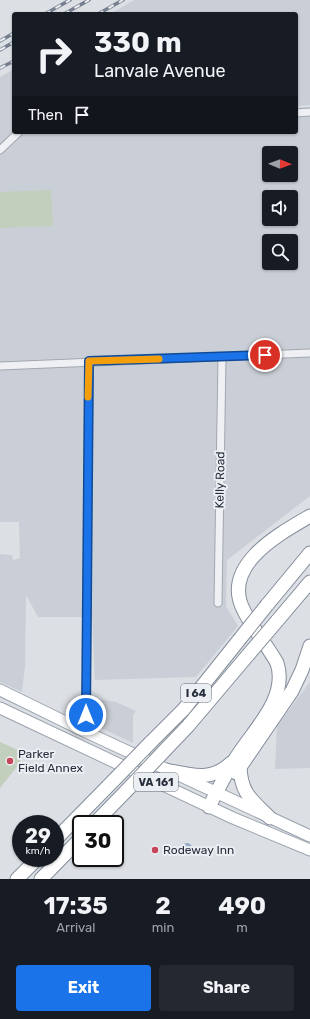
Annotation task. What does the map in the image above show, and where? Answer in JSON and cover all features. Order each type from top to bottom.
[{"type":"highway","points":[[212,808],[270,708],[278,690],[280,676],[277,662],[244,611],[240,600],[239,590],[242,573],[251,559],[262,547],[310,516]]},
{"type":"highway","name":"I 64","points":[[64,831],[184,709],[310,553]]},
{"type":"highway","name":"I 64","points":[[103,815],[188,726],[310,582]]},
{"type":"highway","points":[[166,770],[190,774],[213,775],[237,764],[292,691],[302,670],[310,646]]},
{"type":"highway","points":[[237,764],[244,790],[270,818]]},
{"type":"highway","points":[[41,879],[72,847]]},
{"type":"highway","points":[[18,879],[29,867]]},
{"type":"main road","name":"VA 161","points":[[0,690],[166,770],[310,836]]},
{"type":"main road","name":"VA 161","points":[[5,710],[212,808],[310,850]]},
{"type":"main road","points":[[5,710],[34,720],[74,737],[82,735],[86,732]]},
{"type":"street","points":[[298,113],[310,112]]},
{"type":"street","points":[[0,150],[17,134]]},
{"type":"street","points":[[0,366],[89,361],[310,353]]},
{"type":"street","name":"Kelly Road","points":[[218,603],[222,357]]},
{"type":"street","points":[[86,732],[89,361]]},
{"type":"shaded area","points":[[134,0],[310,0],[310,105],[298,106],[298,12],[113,12]]},
{"type":"shaded area","points":[[12,70],[12,134],[298,134],[298,108],[310,107],[310,496],[227,560],[226,606],[238,626],[196,677],[95,680],[92,617],[38,617],[26,595],[25,666],[22,692],[0,682],[0,554],[12,555],[13,560],[20,558],[19,522],[0,522],[0,77]]},
{"type":"shaded area","points":[[310,682],[310,768],[275,769],[277,726]]},
{"type":"shaded area","points":[[99,699],[116,702],[136,711],[133,715],[133,743],[99,727]]},
{"type":"green space","points":[[51,190],[53,226],[0,228],[0,192]]},
{"type":"green space","name":"Parker Field Annex","points":[[0,742],[25,753],[16,768],[0,788]]},
{"type":"water","points":[[187,843],[192,848],[187,853],[182,848]]},
{"type":"railway","points":[[49,12],[70,0]]},
{"type":"railway","points":[[68,12],[89,0]]},
{"type":"railway","points":[[102,12],[123,0]]},
{"type":"railway","points":[[0,41],[12,34]]},
{"type":"railway","points":[[0,50],[12,43]]},
{"type":"railway","points":[[0,68],[12,62]]},
{"type":"slow traffic","points":[[88,397],[89,361],[159,359]]},
{"type":"place","name":"Parker Field Annex","points":[[10,761]]},
{"type":"place","name":"Rodeway Inn","points":[[155,850]]},
{"type":"route","points":[[86,715],[89,361],[265,355]]}]
